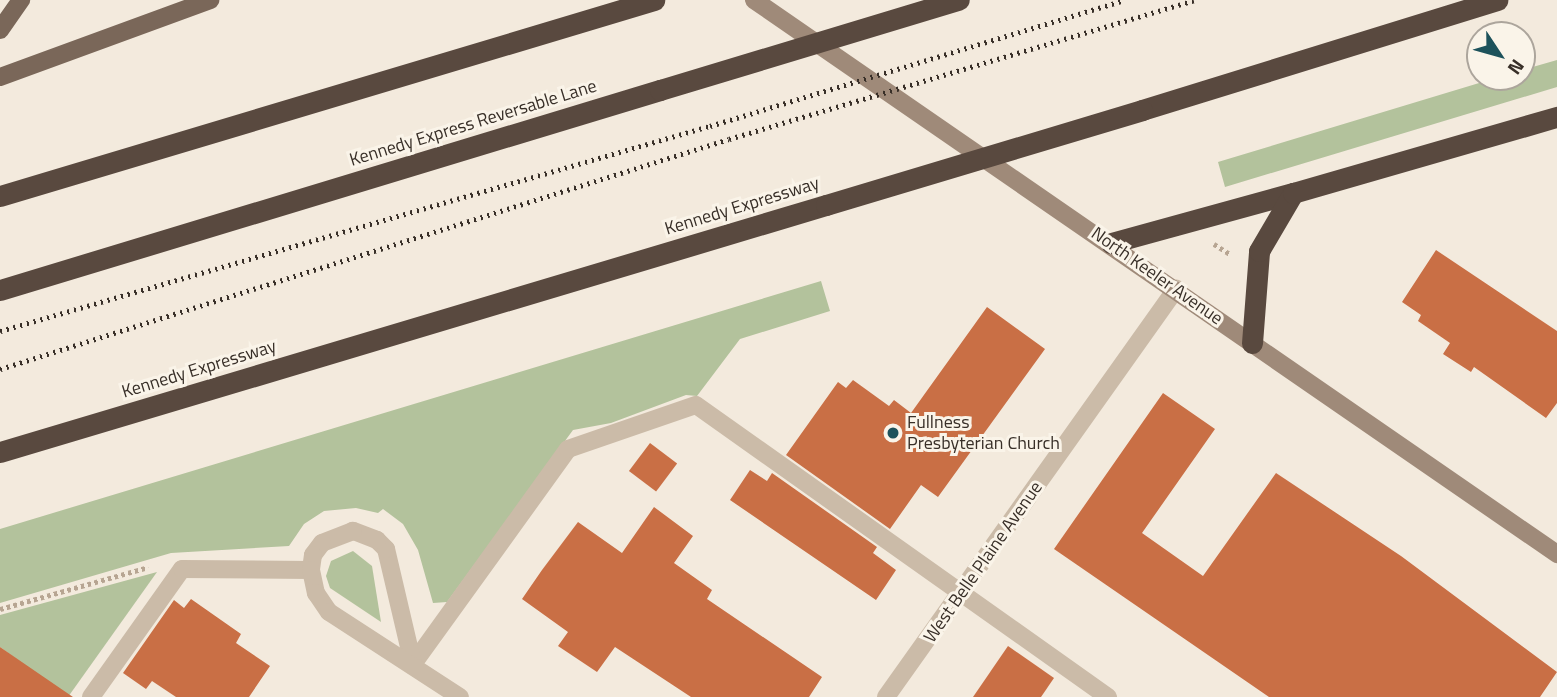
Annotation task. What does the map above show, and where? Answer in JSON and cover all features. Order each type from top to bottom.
[{"type":"highway","points":[[0,196],[654,0]]},
{"type":"highway","name":"Kennedy Express Reversable Lane","points":[[9,287],[959,0]]},
{"type":"highway","name":"Kennedy Expressway","points":[[0,452],[1142,110],[1497,0]]},
{"type":"highway","points":[[1111,243],[1557,117]]},
{"type":"highway","points":[[1252,343],[1259,251],[1293,192]]},
{"type":"main road","points":[[0,30],[21,0]]},
{"type":"main road","points":[[0,77],[210,0]]},
{"type":"street","name":"North Keeler Avenue","points":[[754,0],[1111,243],[1557,554]]},
{"type":"street","name":"West Belle Plaine Avenue","points":[[886,697],[1176,289]]},
{"type":"street","points":[[413,664],[568,449],[696,405],[1108,697]]},
{"type":"street","points":[[413,664],[393,565],[377,540],[353,531],[334,535],[313,555],[311,570],[316,593],[329,612],[413,664],[460,697]]},
{"type":"street","points":[[91,697],[182,569],[311,570]]},
{"type":"path","points":[[1206,238],[1237,259]]},
{"type":"path","points":[[0,609],[167,562],[182,569]]},
{"type":"green space","points":[[1557,60],[1557,87],[1225,187],[1218,162],[1466,87],[1466,91],[1536,91],[1536,66]]},
{"type":"green space","points":[[821,281],[830,311],[740,339],[697,396],[686,395],[611,423],[573,430],[447,602],[433,603],[418,550],[403,524],[383,509],[378,513],[356,508],[324,511],[304,524],[289,546],[171,553],[0,603],[0,529]]},
{"type":"green space","points":[[353,551],[372,566],[381,622],[330,588],[326,576],[331,561]]},
{"type":"green space","points":[[157,572],[68,697],[0,647],[0,615]]},
{"type":"building","points":[[1436,250],[1557,331],[1557,403],[1546,418],[1474,367],[1471,372],[1443,354],[1450,343],[1418,321],[1421,315],[1402,302]]},
{"type":"building","name":"Fullness Presbyterian Church","points":[[987,307],[1045,349],[938,497],[921,485],[890,529],[786,455],[838,382],[846,388],[853,380],[889,406],[894,400],[911,413]]},
{"type":"building","points":[[1163,393],[1215,429],[1142,533],[1203,576],[1276,473],[1401,556],[1557,672],[1540,697],[1269,697],[1054,549]]},
{"type":"building","points":[[650,443],[677,463],[656,491],[629,471]]},
{"type":"building","points":[[750,470],[767,481],[772,473],[877,547],[873,553],[896,570],[876,600],[730,500]]},
{"type":"building","points":[[654,507],[693,536],[674,563],[712,590],[707,599],[822,677],[809,697],[691,697],[615,647],[597,672],[558,646],[568,632],[522,599],[542,570],[578,522],[622,553]]},
{"type":"building","points":[[191,599],[241,634],[236,643],[270,666],[249,697],[176,697],[152,681],[146,689],[123,673],[174,600],[184,608]]},
{"type":"building","points":[[1008,646],[1054,678],[1041,697],[973,697]]},
{"type":"building","points":[[0,647],[35,671],[73,697],[0,697]]},
{"type":"railway","points":[[0,331],[710,126],[1124,0]]},
{"type":"railway","points":[[0,369],[729,139],[1194,0]]},
{"type":"place","name":"Fullness Presbyterian Church","points":[[893,433]]}]
